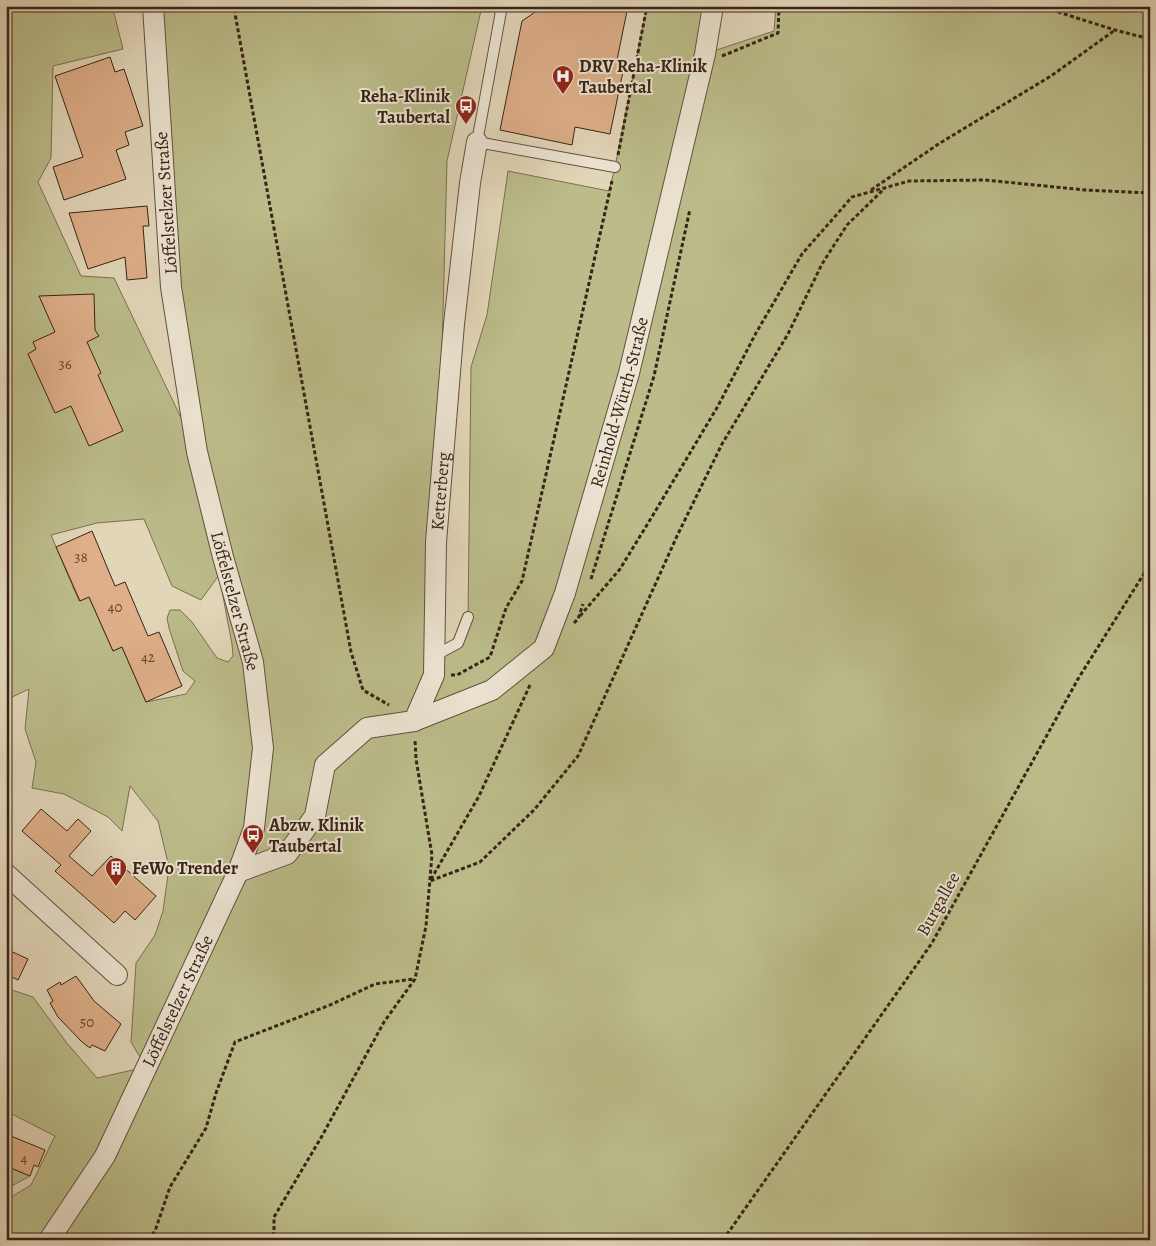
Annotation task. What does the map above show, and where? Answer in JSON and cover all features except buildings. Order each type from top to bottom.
[{"type":"street","name":"Löffelstelzer Straße","points":[[50,1240],[105,1156],[238,872],[254,828],[263,748],[253,662],[223,557],[197,452],[171,287],[153,6]]},
{"type":"street","name":"Reinhold-Würth-Straße","points":[[414,720],[492,690],[544,648],[565,593],[630,373],[705,54],[713,6]]},
{"type":"street","name":"Ketterberg","points":[[414,720],[434,665],[436,542],[453,334],[470,183],[477,142]]},
{"type":"street","points":[[238,872],[288,854],[315,816],[325,765],[367,728],[414,720]]},
{"type":"street","points":[[6,874],[117,975]]},
{"type":"lane","points":[[500,8],[511,6]]},
{"type":"lane","name":"Ketterberg","points":[[477,142],[500,8]]},
{"type":"lane","points":[[477,142],[615,167]]},
{"type":"lane","points":[[434,665],[458,644],[468,617]]},
{"type":"path","points":[[229,6],[234,8],[351,652],[364,690],[414,720],[416,759],[432,856],[426,926],[415,979],[384,1022],[322,1136],[274,1217],[274,1233],[267,1240]]},
{"type":"path","points":[[434,665],[457,675],[490,657],[506,608],[522,581],[615,167],[648,6]]},
{"type":"path","points":[[722,56],[778,33],[779,6]]},
{"type":"path","points":[[1039,6],[1150,39]]},
{"type":"path","points":[[867,192],[940,143],[1051,76],[1115,30]]},
{"type":"path","points":[[572,625],[620,570],[718,406],[756,333],[802,254],[852,197],[909,181],[985,180],[1085,190],[1150,192]]},
{"type":"path","points":[[430,881],[480,862],[534,810],[578,756],[722,444],[788,334],[822,264],[847,225],[886,187]]},
{"type":"path","points":[[590,582],[654,376],[691,202]]},
{"type":"path","name":"Burgallee","points":[[723,1240],[932,943],[1078,679],[1150,564]]},
{"type":"path","points":[[578,619],[584,600]]},
{"type":"path","points":[[430,881],[479,796],[531,682]]},
{"type":"path","points":[[148,1240],[154,1231],[170,1187],[206,1128],[216,1093],[235,1042],[330,1005],[375,984],[415,979]]},
{"type":"green space","points":[[6,6],[107,6],[114,13],[123,49],[53,66],[51,158],[38,182],[81,276],[114,278],[196,449],[153,6],[482,6],[447,161],[434,655],[458,643],[468,617],[471,367],[487,315],[508,171],[609,191],[647,6],[705,6],[695,57],[774,31],[776,6],[1150,6],[1150,1240],[6,1240],[6,1200],[31,1185],[55,1136],[6,1111],[6,988],[33,997],[66,1042],[97,1078],[146,1067],[131,1042],[136,963],[155,935],[163,911],[169,867],[158,821],[130,786],[122,831],[108,817],[64,794],[32,788],[36,762],[25,729],[29,689],[6,700]],"holes":[[[144,519],[172,586],[201,600],[219,575],[233,656],[228,662],[217,658],[192,622],[180,610],[170,610],[167,618],[169,628],[183,671],[195,681],[186,694],[146,702],[122,647],[113,651],[89,597],[79,601],[51,535],[97,523]]]},
{"type":"green space","points":[[6,1166],[30,1176],[6,1189]]},
{"type":"place","name":"DRV Reha-Klinik Taubertal","points":[[563,95]]},
{"type":"place","name":"Reha-Klinik Taubertal","points":[[466,125]]},
{"type":"place","name":"Abzw. Klinik Taubertal","points":[[253,854]]},
{"type":"place","name":"FeWo Trender","points":[[116,887]]}]
